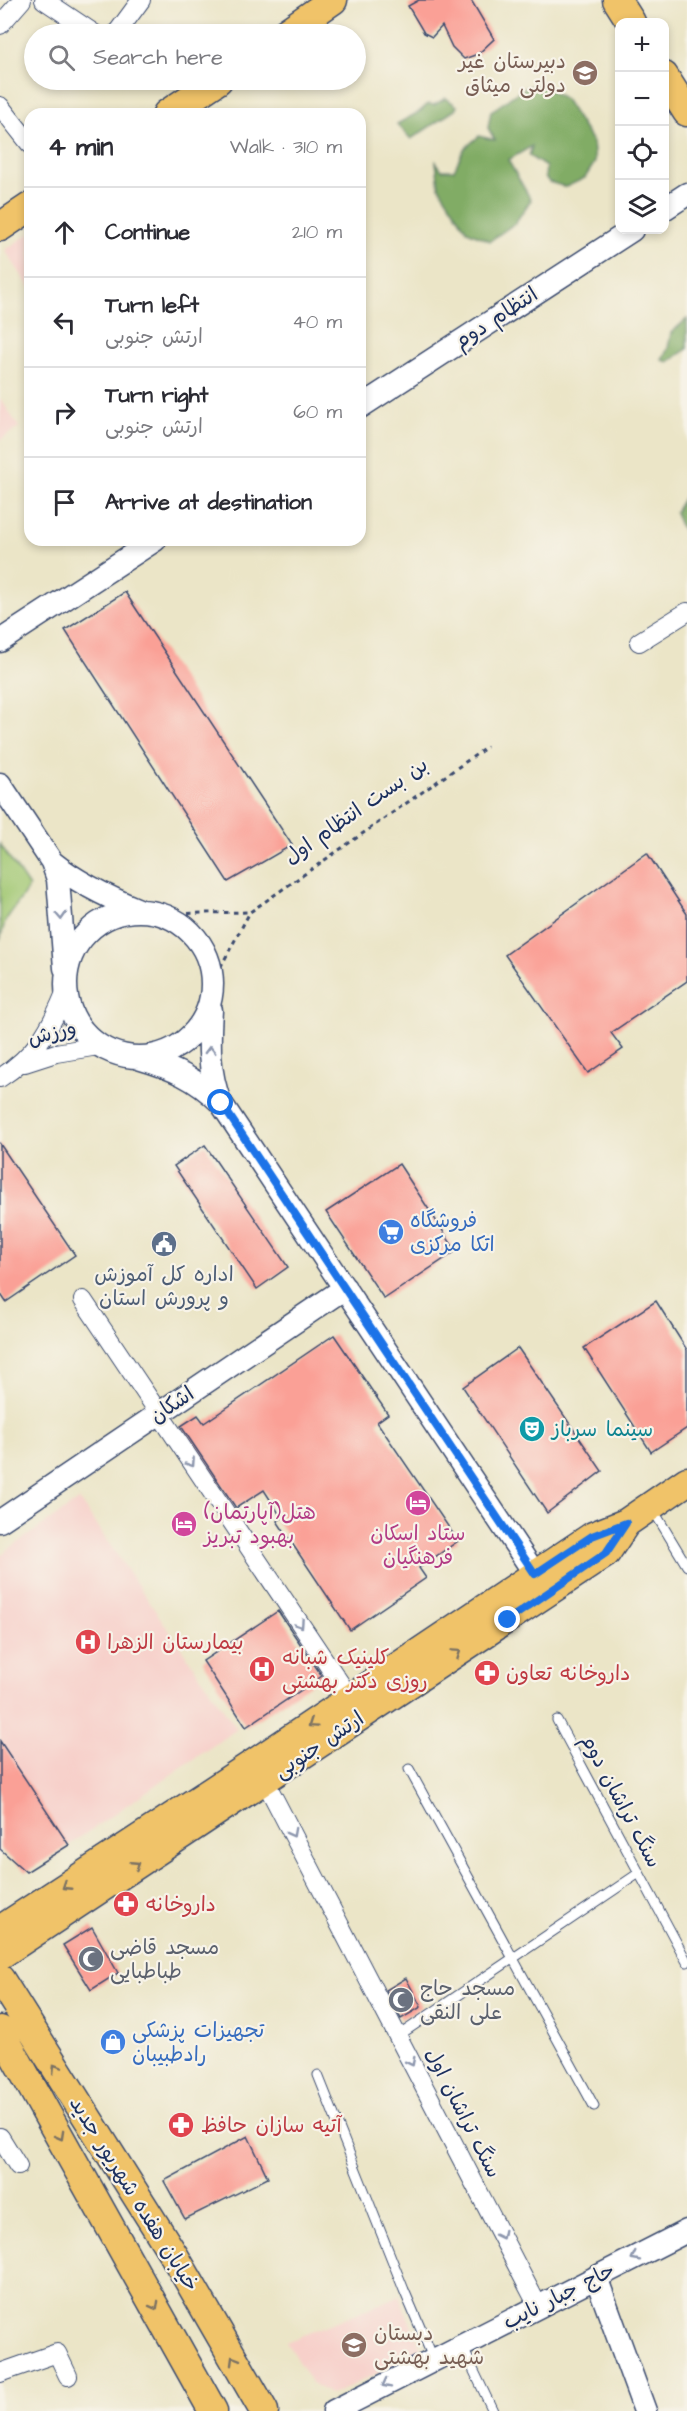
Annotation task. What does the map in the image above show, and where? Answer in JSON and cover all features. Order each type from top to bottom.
[{"type":"main road","points":[[298,24],[333,0]]},
{"type":"main road","points":[[618,0],[629,18]]},
{"type":"main road","points":[[669,84],[687,112]]},
{"type":"main road","points":[[176,108],[203,90]]},
{"type":"main road","points":[[0,227],[24,211]]},
{"type":"main road","name":"ارتش جنوبی","points":[[0,1930],[592,1536],[626,1523],[687,1481]]},
{"type":"main road","name":"ارتش جنوبی","points":[[0,1955],[606,1553],[626,1523]]},
{"type":"main road","name":"خیابان هفده شهریور جدید","points":[[0,1979],[175,2257],[264,2411]]},
{"type":"main road","name":"خیابان هفده شهریور جدید","points":[[0,2030],[213,2411]]},
{"type":"main road","points":[[137,2274],[146,2259],[158,2252],[175,2257]]},
{"type":"street","points":[[0,25],[22,0]]},
{"type":"street","points":[[44,0],[79,24]]},
{"type":"street","points":[[123,24],[141,0]]},
{"type":"street","points":[[0,106],[24,136]]},
{"type":"street","points":[[669,205],[687,194]]},
{"type":"street","name":"انتظام دوم","points":[[366,402],[626,234]]},
{"type":"street","points":[[0,641],[146,546]]},
{"type":"street","points":[[639,642],[687,612]]},
{"type":"street","points":[[0,784],[52,862],[58,879],[66,983],[71,1014],[82,1032],[98,1046],[117,1055],[159,1064],[195,1080],[221,1103]]},
{"type":"street","points":[[52,862],[66,874],[99,893],[180,923],[195,937],[206,955],[212,975],[209,1051],[214,1085],[221,1103],[535,1574]]},
{"type":"street","points":[[66,983],[72,952],[84,935],[100,921],[119,913],[150,912]]},
{"type":"street","name":"ورزش","points":[[0,1078],[18,1066],[36,1049],[46,1034],[66,983]]},
{"type":"street","points":[[138,1059],[158,1056],[178,1047],[194,1034],[206,1016],[212,989]]},
{"type":"street","name":"ورزش","points":[[18,1066],[56,1053],[98,1046]]},
{"type":"street","name":"اشکان","points":[[0,1521],[345,1288]]},
{"type":"street","points":[[82,1300],[350,1698]]},
{"type":"street","name":"سنگ تراشان اول","points":[[264,1781],[538,2306]]},
{"type":"street","points":[[0,2138],[18,2166]]},
{"type":"street","name":"حاج جبار نایب","points":[[334,2411],[687,2231]]},
{"type":"street","points":[[596,2277],[645,2411]]},
{"type":"street","points":[[0,2373],[57,2353],[68,2376]]},
{"type":"lane","points":[[651,1506],[687,1566]]},
{"type":"lane","name":"سنگ تراشان دوم","points":[[557,1720],[687,1962]]},
{"type":"lane","points":[[409,1769],[594,2106]]},
{"type":"lane","points":[[398,2037],[639,1873]]},
{"type":"lane","points":[[318,2075],[434,2360]]},
{"type":"lane","points":[[462,2346],[493,2411]]},
{"type":"path","name":"بن بست انتظام اول","points":[[250,912],[487,747]]},
{"type":"path","points":[[150,912],[250,912],[212,989]]},
{"type":"shaded area","points":[[24,237],[24,279],[5,250]]},
{"type":"shaded area","points":[[0,398],[19,427],[0,440]]},
{"type":"shaded area","name":"بیمارستان الزهرا","points":[[79,1500],[237,1729],[69,1845],[0,1741],[0,1555]]},
{"type":"shaded area","name":"دبستان شهید بهشتی","points":[[399,2296],[421,2348],[415,2356],[331,2395],[311,2382],[286,2342]]},
{"type":"green space","points":[[540,84],[565,99],[593,143],[595,162],[585,178],[566,187],[549,182],[545,177],[546,167],[529,156],[532,146],[508,160],[531,200],[515,223],[490,241],[467,231],[439,187],[436,162],[442,170],[454,170],[464,149],[479,136],[495,140],[488,128],[491,111],[520,91]]},
{"type":"green space","points":[[446,98],[457,106],[455,110],[411,139],[397,124],[419,112],[428,104],[434,105]]},
{"type":"green space","points":[[687,319],[687,349],[668,362],[662,360],[668,348],[671,333]]},
{"type":"green space","points":[[687,492],[687,536],[675,512]]},
{"type":"green space","points":[[0,844],[29,887],[5,921],[0,941]]},
{"type":"building","points":[[419,0],[471,0],[494,39],[478,54],[464,59],[452,47],[442,26],[432,37],[424,33],[408,6]]},
{"type":"building","points":[[125,592],[292,845],[228,882],[65,630]]},
{"type":"building","points":[[647,853],[687,914],[687,981],[611,1033],[623,1049],[588,1073],[505,955]]},
{"type":"building","points":[[0,1144],[75,1255],[6,1302],[0,1293]]},
{"type":"building","points":[[205,1145],[288,1267],[257,1289],[174,1166]]},
{"type":"building","name":"فروشگاه اتکا مرکزی","points":[[399,1164],[456,1251],[384,1299],[326,1212]]},
{"type":"building","points":[[656,1301],[687,1350],[687,1428],[651,1452],[584,1348]]},
{"type":"building","points":[[334,1335],[388,1414],[377,1422],[458,1541],[419,1568],[426,1578],[350,1630],[277,1521],[282,1518],[264,1490],[236,1508],[181,1426],[198,1415],[204,1423]]},
{"type":"building","name":"سینما سرباز","points":[[518,1348],[602,1471],[547,1513],[463,1387]]},
{"type":"building","name":"کلینیک شبانه روزی دکتر بهشتی","points":[[278,1611],[322,1676],[246,1727],[203,1661]]},
{"type":"building","points":[[0,1741],[69,1845],[26,1872],[0,1849]]},
{"type":"building","name":"مسجد قاضی طباطبایی","points":[[92,1927],[118,1973],[91,1990],[63,1945]]},
{"type":"building","name":"مسجد حاج علی النقی","points":[[406,1978],[421,2007],[401,2019],[386,1990]]},
{"type":"building","points":[[248,2136],[268,2178],[185,2219],[164,2181]]},
{"type":"place","name":"دبیرستان غیر دولتی میثاق","points":[[585,73]]},
{"type":"place","name":"فروشگاه اتکا مرکزی","points":[[391,1232]]},
{"type":"place","name":"اداره کل آموزش و پرورش استان","points":[[164,1244]]},
{"type":"place","name":"سینما سرباز","points":[[532,1429]]},
{"type":"place","name":"ستاد اسکان فرهنگیان","points":[[418,1503]]},
{"type":"place","name":"هتل(آپارتمان) بهبود تبریز","points":[[184,1524]]},
{"type":"place","name":"بیمارستان الزهرا","points":[[88,1642]]},
{"type":"place","name":"کلینیک شبانه روزی دکتر بهشتی","points":[[262,1669]]},
{"type":"place","name":"داروخانه تعاون","points":[[487,1673]]},
{"type":"place","name":"داروخانه","points":[[126,1904]]},
{"type":"place","name":"مسجد قاضی طباطبایی","points":[[91,1959]]},
{"type":"place","name":"مسجد حاج علی النقی","points":[[401,2000]]},
{"type":"place","name":"تجهیزات پزشکی رادطبیبان","points":[[113,2042]]},
{"type":"place","name":"آتیه سازان حافظ","points":[[181,2125]]},
{"type":"place","name":"دبستان شهید بهشتی","points":[[354,2345]]},
{"type":"route","points":[[221,1103],[535,1574],[592,1536],[626,1523],[606,1553],[508,1620]]}]
